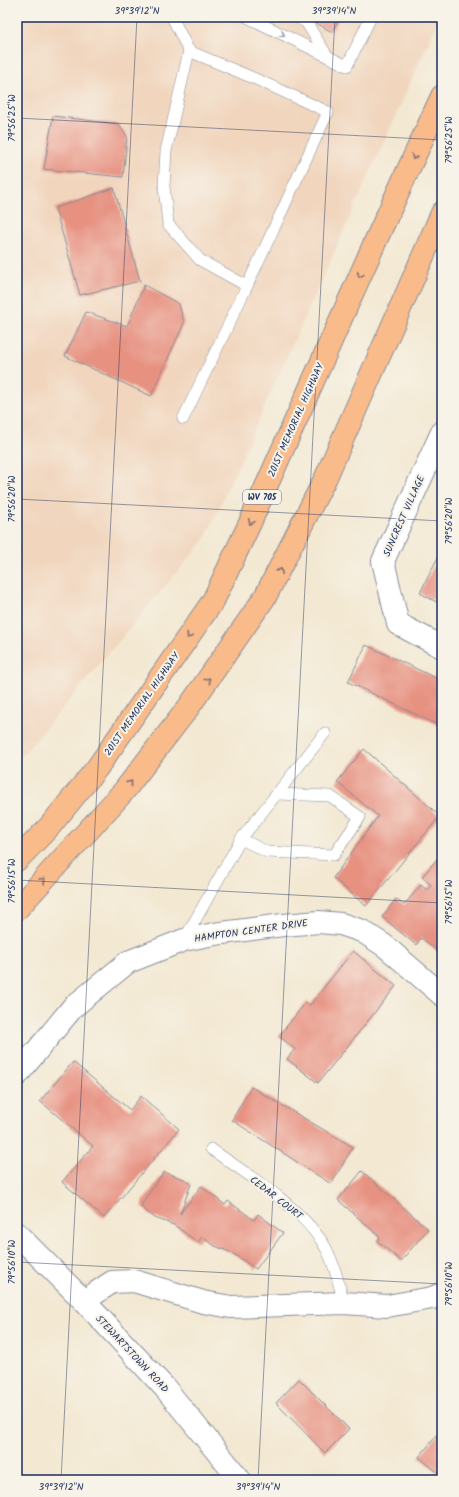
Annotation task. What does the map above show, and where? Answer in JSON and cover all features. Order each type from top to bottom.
[{"type":"main road","name":"201ST MEMORIAL HIGHWAY","points":[[17,860],[50,826],[97,768],[213,602],[442,96]]},
{"type":"main road","points":[[17,909],[124,791],[188,708],[266,597],[326,477],[442,213]]},
{"type":"street","name":"SUNCREST VILLAGE","points":[[442,432],[383,561],[398,624],[442,646]]},
{"type":"street","name":"HAMPTON CENTER DRIVE","points":[[17,1074],[73,1008],[128,962],[184,940],[214,934],[320,922],[341,924],[362,931],[385,946],[442,995]]},
{"type":"street","name":"STEWARTSTOWN ROAD","points":[[17,1234],[84,1301],[165,1388],[240,1480]]},
{"type":"street","points":[[84,1301],[112,1282],[134,1281],[203,1302],[232,1307],[344,1303],[388,1306],[432,1298],[442,1294]]},
{"type":"lane","points":[[172,17],[189,51],[166,151],[164,186],[168,224],[200,260],[247,286]]},
{"type":"lane","points":[[247,17],[347,66],[371,17]]},
{"type":"lane","points":[[296,17],[306,22],[328,57]]},
{"type":"lane","points":[[183,419],[328,112],[189,51]]},
{"type":"lane","points":[[184,940],[241,839],[325,733]]},
{"type":"lane","points":[[241,839],[267,852],[334,855],[360,817],[330,796],[277,794]]},
{"type":"lane","name":"CEDAR COURT","points":[[211,1149],[282,1200],[306,1222],[322,1241],[334,1266],[344,1303]]},
{"type":"shaded area","points":[[17,17],[440,17],[205,539],[17,762]]},
{"type":"building","points":[[306,17],[340,17],[332,32]]},
{"type":"building","points":[[53,116],[118,124],[127,136],[123,177],[44,169]]},
{"type":"building","points":[[114,188],[140,281],[80,295],[55,208]]},
{"type":"building","points":[[144,285],[179,304],[184,323],[151,396],[65,356],[86,312],[127,326]]},
{"type":"building","points":[[442,549],[442,605],[420,593]]},
{"type":"building","points":[[366,645],[442,681],[442,727],[348,682]]},
{"type":"building","points":[[364,749],[440,816],[366,906],[333,878],[378,816],[337,782]]},
{"type":"building","points":[[442,853],[442,955],[421,938],[416,945],[382,917],[396,899],[404,905],[421,885],[427,890],[431,885],[422,877]]},
{"type":"building","points":[[353,951],[396,986],[318,1083],[287,1059],[295,1049],[279,1036],[306,1002],[310,1005]]},
{"type":"building","points":[[73,1062],[130,1110],[141,1096],[179,1129],[104,1218],[62,1182],[93,1146],[40,1101]]},
{"type":"building","points":[[251,1087],[353,1147],[331,1184],[232,1120]]},
{"type":"building","points":[[362,1171],[428,1229],[401,1261],[377,1241],[380,1237],[338,1200]]},
{"type":"building","points":[[164,1172],[184,1179],[191,1184],[180,1214],[201,1186],[225,1205],[228,1201],[254,1220],[258,1214],[283,1233],[256,1269],[232,1253],[215,1246],[202,1237],[198,1242],[196,1241],[174,1225],[155,1218],[141,1207],[144,1200]]},
{"type":"building","points":[[299,1379],[349,1429],[325,1453],[276,1403]]},
{"type":"building","points":[[442,1429],[442,1476],[419,1457]]}]
